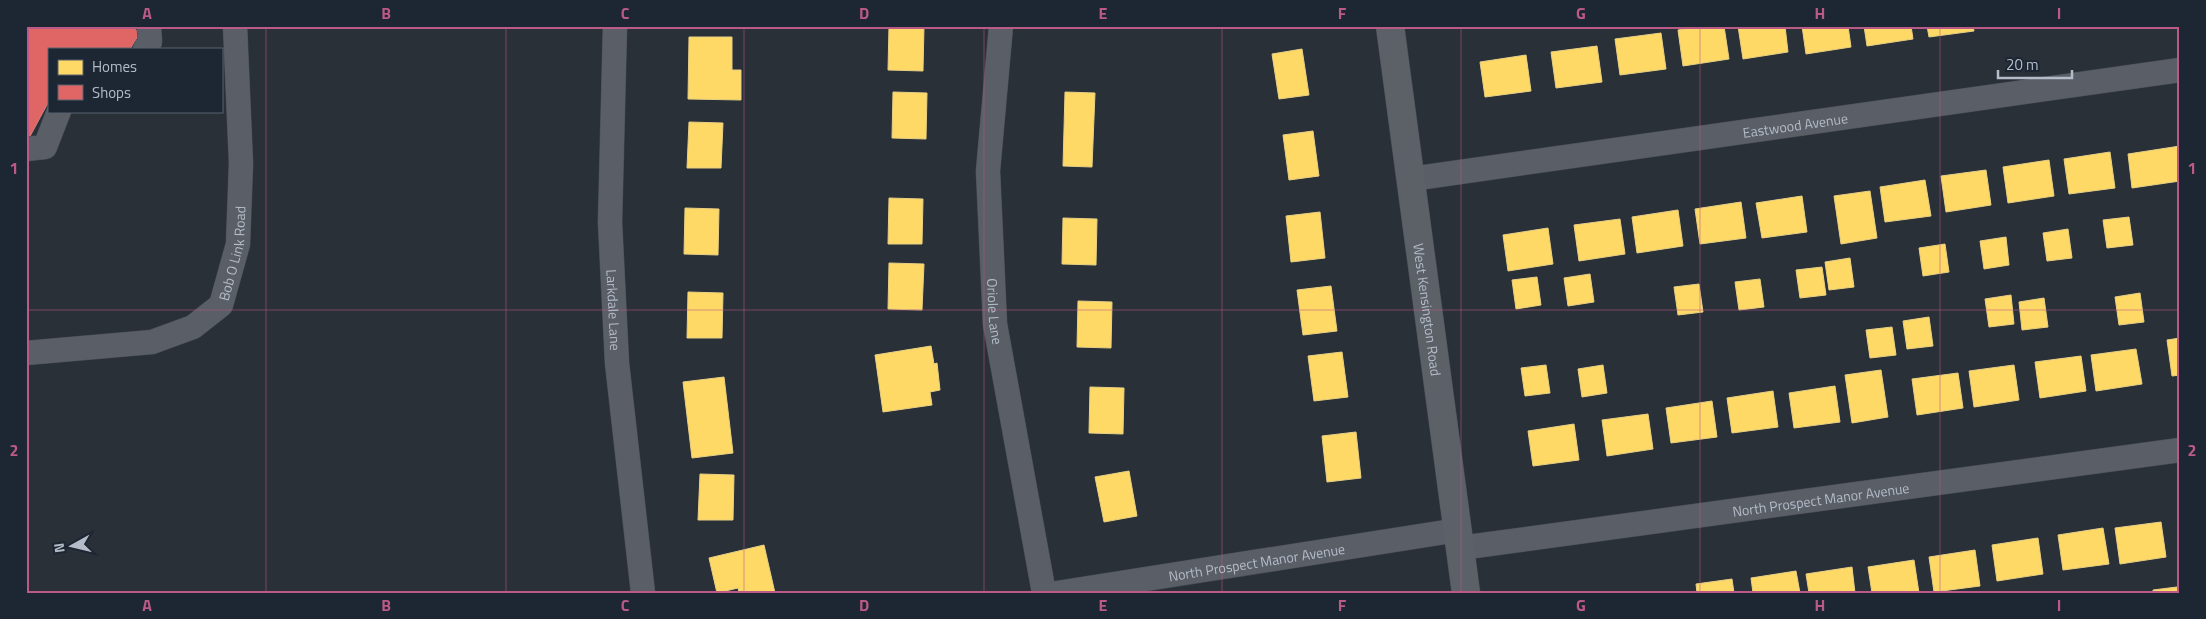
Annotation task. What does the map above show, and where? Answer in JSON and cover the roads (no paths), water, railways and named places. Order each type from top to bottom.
[{"type":"main road","name":"West Kensington Road","points":[[1390,26],[1466,593]]},
{"type":"street","points":[[146,48],[150,42],[149,26]]},
{"type":"street","name":"Bob O Link Road","points":[[26,353],[152,342],[194,327],[221,305],[238,244],[241,163],[235,26]]},
{"type":"street","name":"Larkdale Lane","points":[[615,26],[611,240],[617,363],[643,593]]},
{"type":"street","name":"Oriole Lane","points":[[1001,26],[988,171],[995,324],[1044,593]]},
{"type":"street","name":"Eastwood Avenue","points":[[1411,180],[2180,70]]},
{"type":"street","points":[[26,149],[45,147],[59,112]]},
{"type":"street","name":"North Prospect Manor Avenue","points":[[1057,593],[1459,539],[2180,450]]}]
